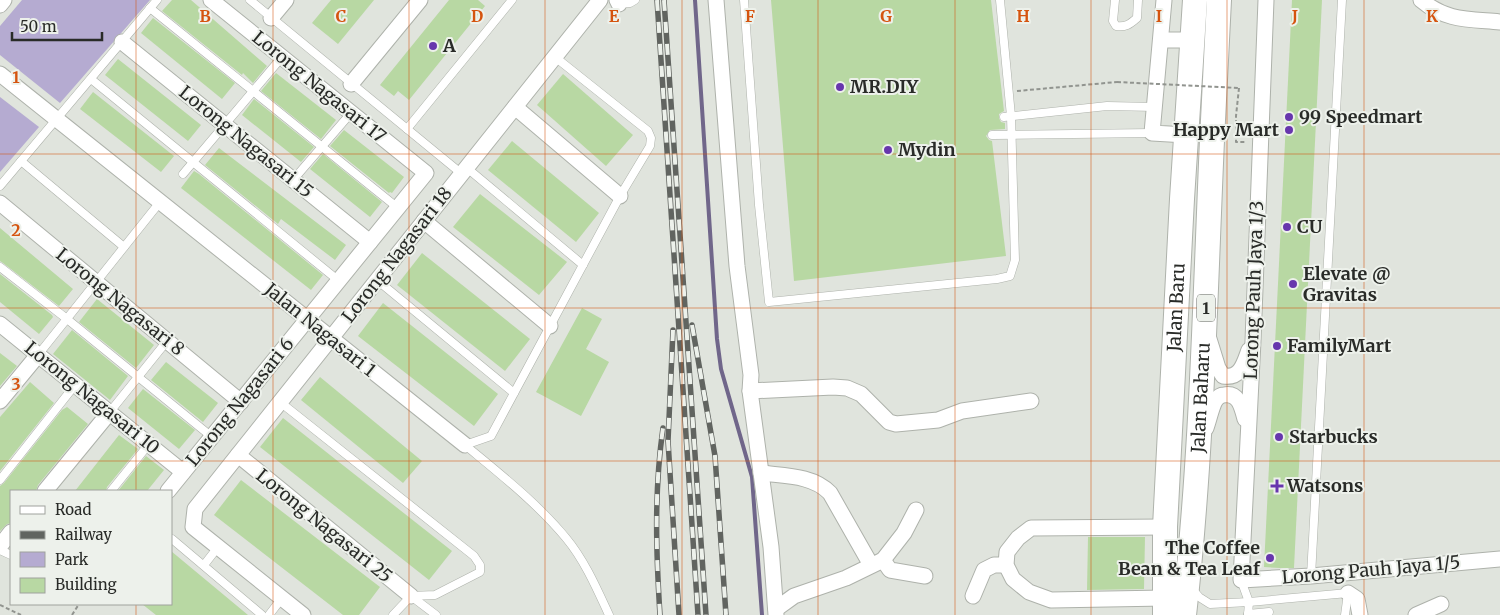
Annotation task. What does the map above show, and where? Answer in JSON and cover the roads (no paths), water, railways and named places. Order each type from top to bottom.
[{"type":"highway","name":"Jalan Baru","points":[[1165,607],[1165,527],[1195,0]]},
{"type":"highway","name":"Jalan Baharu","points":[[1184,615],[1199,449],[1219,0]]},
{"type":"street","points":[[0,5],[4,0]]},
{"type":"street","name":"Lorong Nagasari 17","points":[[211,0],[426,173]]},
{"type":"street","points":[[271,18],[286,0]]},
{"type":"street","points":[[351,84],[420,0]]},
{"type":"street","name":"Lorong Nagasari 18","points":[[218,547],[193,526],[195,509],[600,0]]},
{"type":"street","points":[[716,0],[737,266],[751,375],[750,391],[771,547],[776,612]]},
{"type":"street","points":[[1164,0],[1152,132],[1186,135]]},
{"type":"street","name":"Lorong Pauh Jaya 1/3","points":[[1241,580],[1253,341],[1266,0]]},
{"type":"street","points":[[1421,0],[1434,10],[1447,16],[1500,22]]},
{"type":"street","points":[[1161,40],[1192,40]]},
{"type":"street","name":"Lorong Nagasari 15","points":[[122,42],[370,242]]},
{"type":"street","name":"Jalan Nagasari 1","points":[[0,74],[465,445]]},
{"type":"street","points":[[515,107],[620,196]]},
{"type":"street","name":"Lorong Nagasari 6","points":[[169,490],[426,173]]},
{"type":"street","name":"Lorong Nagasari 8","points":[[0,204],[241,402]]},
{"type":"street","points":[[424,221],[550,326]]},
{"type":"street","points":[[1205,325],[1218,368],[1223,376],[1231,377],[1237,374],[1244,364],[1253,341]]},
{"type":"street","name":"Lorong Nagasari 10","points":[[1,327],[183,472]]},
{"type":"street","points":[[0,401],[38,355]]},
{"type":"street","points":[[750,391],[846,388],[861,394],[889,422],[896,424],[938,420],[962,411],[1031,401]]},
{"type":"street","points":[[1199,449],[1215,400],[1222,395],[1230,394],[1241,404],[1248,430]]},
{"type":"street","points":[[46,490],[109,412]]},
{"type":"street","name":"Lorong Nagasari 25","points":[[238,455],[410,596]]},
{"type":"street","points":[[761,473],[792,476],[817,482],[830,493],[877,562],[890,570],[925,576]]},
{"type":"street","points":[[776,612],[794,596],[846,578],[877,562],[904,534],[916,510]]},
{"type":"street","points":[[1165,527],[1031,528],[1018,538],[1007,552],[1006,565],[1012,579],[1030,592],[1051,600],[1165,607]]},
{"type":"street","points":[[0,546],[10,533]]},
{"type":"street","points":[[218,547],[303,615]]},
{"type":"street","name":"Lorong Pauh Jaya 1/5","points":[[1241,580],[1312,576],[1500,559]]},
{"type":"street","points":[[972,596],[984,570],[994,565],[1006,565]]},
{"type":"street","points":[[1348,593],[1357,599],[1360,615]]},
{"type":"street","points":[[1416,615],[1440,604]]},
{"type":"lane","points":[[0,186],[157,0]]},
{"type":"lane","points":[[250,0],[406,129],[464,171],[582,265]]},
{"type":"lane","points":[[406,129],[512,0]]},
{"type":"lane","points":[[618,2],[630,4],[635,0]]},
{"type":"lane","points":[[744,0],[759,205],[769,302],[997,279],[1010,276],[1015,260],[1010,134],[1007,117],[1008,92],[1000,0]]},
{"type":"lane","points":[[1115,0],[1113,21],[1116,26],[1128,26],[1137,18],[1138,0]]},
{"type":"lane","points":[[1312,576],[1342,0]]},
{"type":"lane","points":[[150,8],[398,208]]},
{"type":"lane","points":[[182,174],[282,57]]},
{"type":"lane","points":[[465,445],[491,436],[582,265],[650,146],[648,131],[555,57]]},
{"type":"lane","points":[[91,79],[339,281]]},
{"type":"lane","points":[[1007,117],[1107,106],[1155,107]]},
{"type":"lane","points":[[293,180],[351,113]]},
{"type":"lane","points":[[992,135],[1152,132]]},
{"type":"lane","points":[[21,161],[124,247]]},
{"type":"lane","points":[[38,355],[160,202]]},
{"type":"lane","points":[[0,267],[212,437]]},
{"type":"lane","points":[[377,280],[514,394]]},
{"type":"lane","points":[[109,412],[167,341]]},
{"type":"lane","points":[[0,480],[75,385]]},
{"type":"lane","points":[[280,402],[474,556],[480,565],[480,572],[435,595],[410,596],[392,615]]},
{"type":"lane","points":[[112,490],[148,444]]},
{"type":"lane","name":"Jalan Nagasari 1","points":[[465,445],[534,504],[567,539],[589,572],[610,615]]},
{"type":"lane","points":[[172,539],[262,615]]},
{"type":"lane","points":[[204,565],[218,547]]},
{"type":"lane","points":[[1241,580],[1249,602],[1248,614],[1269,614],[1268,600]]},
{"type":"lane","points":[[1187,584],[1199,597],[1210,604],[1348,593],[1345,615]]},
{"type":"lane","points":[[410,596],[436,615]]},
{"type":"lane","points":[[269,615],[282,598]]},
{"type":"waterway","points":[[695,0],[717,339],[721,369],[752,477],[762,615]]},
{"type":"railway","points":[[657,0],[698,615]]},
{"type":"railway","points":[[664,0],[706,615]]},
{"type":"railway","points":[[692,325],[715,456],[726,615]]},
{"type":"railway","points":[[673,330],[668,441],[679,615]]},
{"type":"railway","points":[[660,615],[657,522],[658,475],[663,428]]},
{"type":"place","name":"A","points":[[433,46]]},
{"type":"place","name":"MR.DIY","points":[[840,87]]},
{"type":"place","name":"99 Speedmart","points":[[1289,117]]},
{"type":"place","name":"Happy Mart","points":[[1289,130]]},
{"type":"place","name":"Mydin","points":[[888,150]]},
{"type":"place","name":"CU","points":[[1287,227]]},
{"type":"place","name":"Elevate @ Gravitas","points":[[1293,284]]},
{"type":"place","name":"FamilyMart","points":[[1277,346]]},
{"type":"place","name":"Starbucks","points":[[1279,437]]},
{"type":"place","name":"Watsons","points":[[1277,486]]},
{"type":"place","name":"The Coffee Bean & Tea Leaf","points":[[1270,558]]}]
